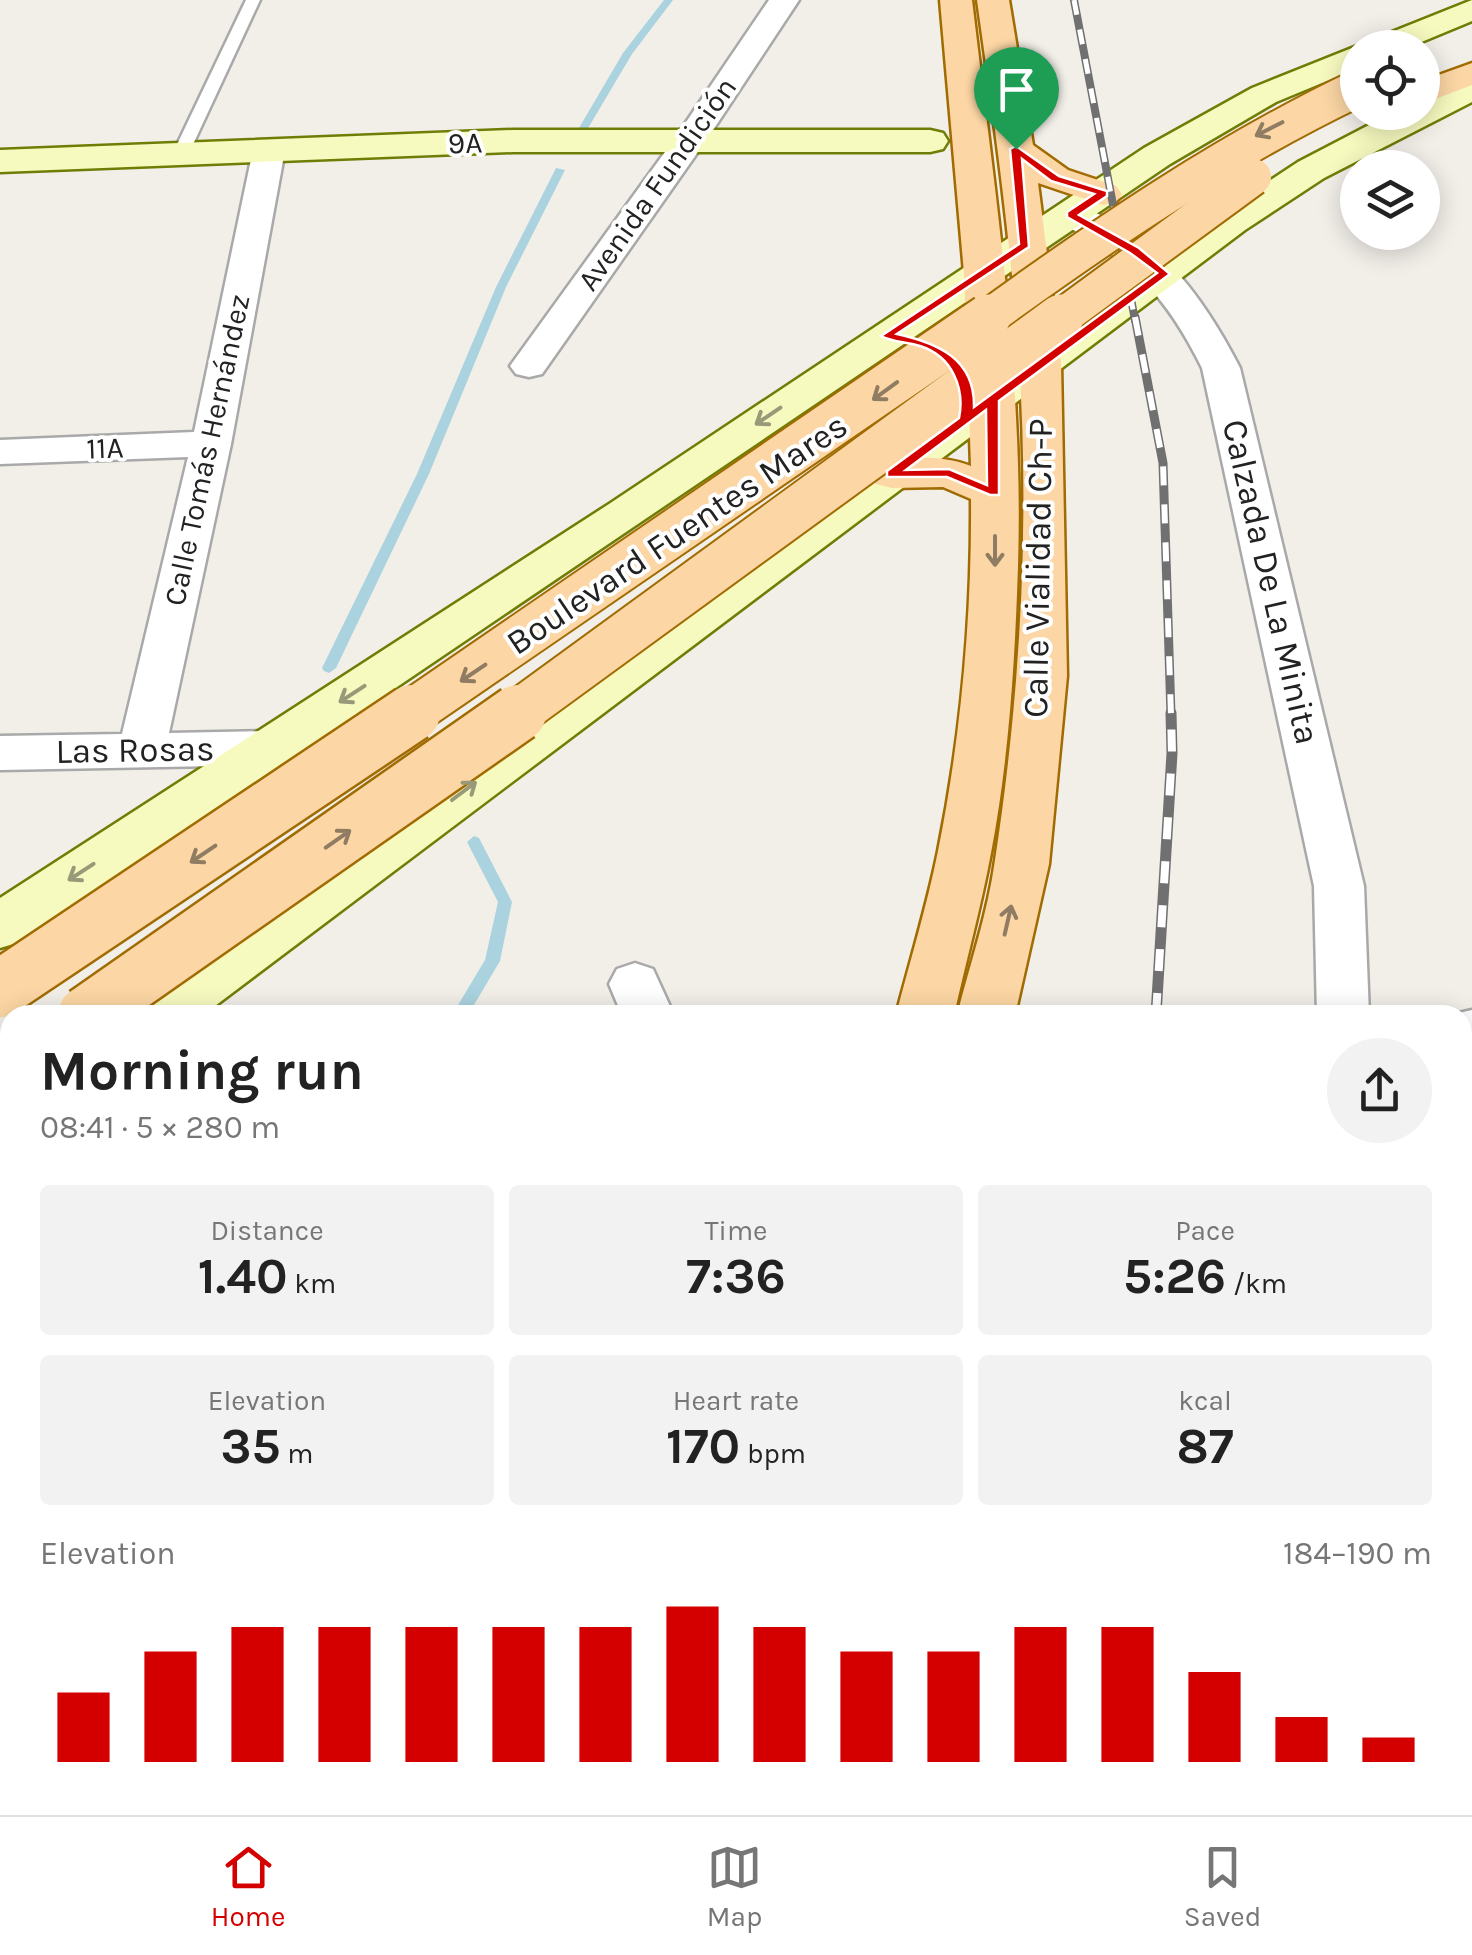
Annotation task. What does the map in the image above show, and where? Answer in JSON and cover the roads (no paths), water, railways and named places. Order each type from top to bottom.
[{"type":"main road","name":"Calle Vialidad Ch-P","points":[[926,1005],[965,850],[986,681],[995,562],[994,492],[979,410],[984,273],[956,0]]},
{"type":"main road","name":"Calle Vialidad Ch-P","points":[[988,1005],[1022,864],[1042,676],[1040,363],[1016,149],[993,0]]},
{"type":"main road","points":[[1440,51],[1472,38]]},
{"type":"main road","points":[[1440,86],[1472,73]]},
{"type":"main road","name":"Boulevard Fuentes Mares","points":[[0,989],[535,632],[869,402],[1158,196],[1243,143],[1340,97]]},
{"type":"main road","name":"Boulevard Fuentes Mares","points":[[100,1005],[565,680],[1249,180],[1345,130]]},
{"type":"main road","points":[[1016,149],[1087,204]]},
{"type":"main road","points":[[892,474],[949,473],[994,492]]},
{"type":"street","name":"Avenida Fundición","points":[[529,366],[691,139],[784,0]]},
{"type":"street","points":[[1421,30],[1472,9]]},
{"type":"street","points":[[0,926],[1174,146],[1264,96],[1340,64]]},
{"type":"street","points":[[1440,104],[1472,89]]},
{"type":"street","points":[[174,1005],[1266,198],[1388,130]]},
{"type":"street","name":"9A","points":[[0,162],[513,141],[930,141]]},
{"type":"street","points":[[1174,146],[1178,160],[1195,174],[1239,196],[1266,198]]},
{"type":"street","name":"Calle Tomás Hernández","points":[[142,750],[211,444],[270,150]]},
{"type":"street","name":"Calzada De La Minita","points":[[1087,204],[1134,251],[1164,274],[1200,324],[1221,368],[1339,886],[1343,1005]]},
{"type":"street","points":[[887,336],[926,344],[942,352],[964,382],[968,402],[979,410]]},
{"type":"street","name":"11A","points":[[0,452],[211,444]]},
{"type":"street","name":"Las Rosas","points":[[0,753],[270,748]]},
{"type":"lane","points":[[181,153],[253,0]]},
{"type":"waterway","points":[[581,133],[628,53],[669,0]]},
{"type":"waterway","points":[[329,668],[423,474],[501,287],[560,170]]},
{"type":"waterway","points":[[466,1005],[492,961],[505,902],[474,842]]},
{"type":"railway","points":[[1074,0],[1135,320]]},
{"type":"railway","points":[[1135,317],[1163,463],[1171,715]]},
{"type":"railway","points":[[1157,1005],[1171,713]]}]
